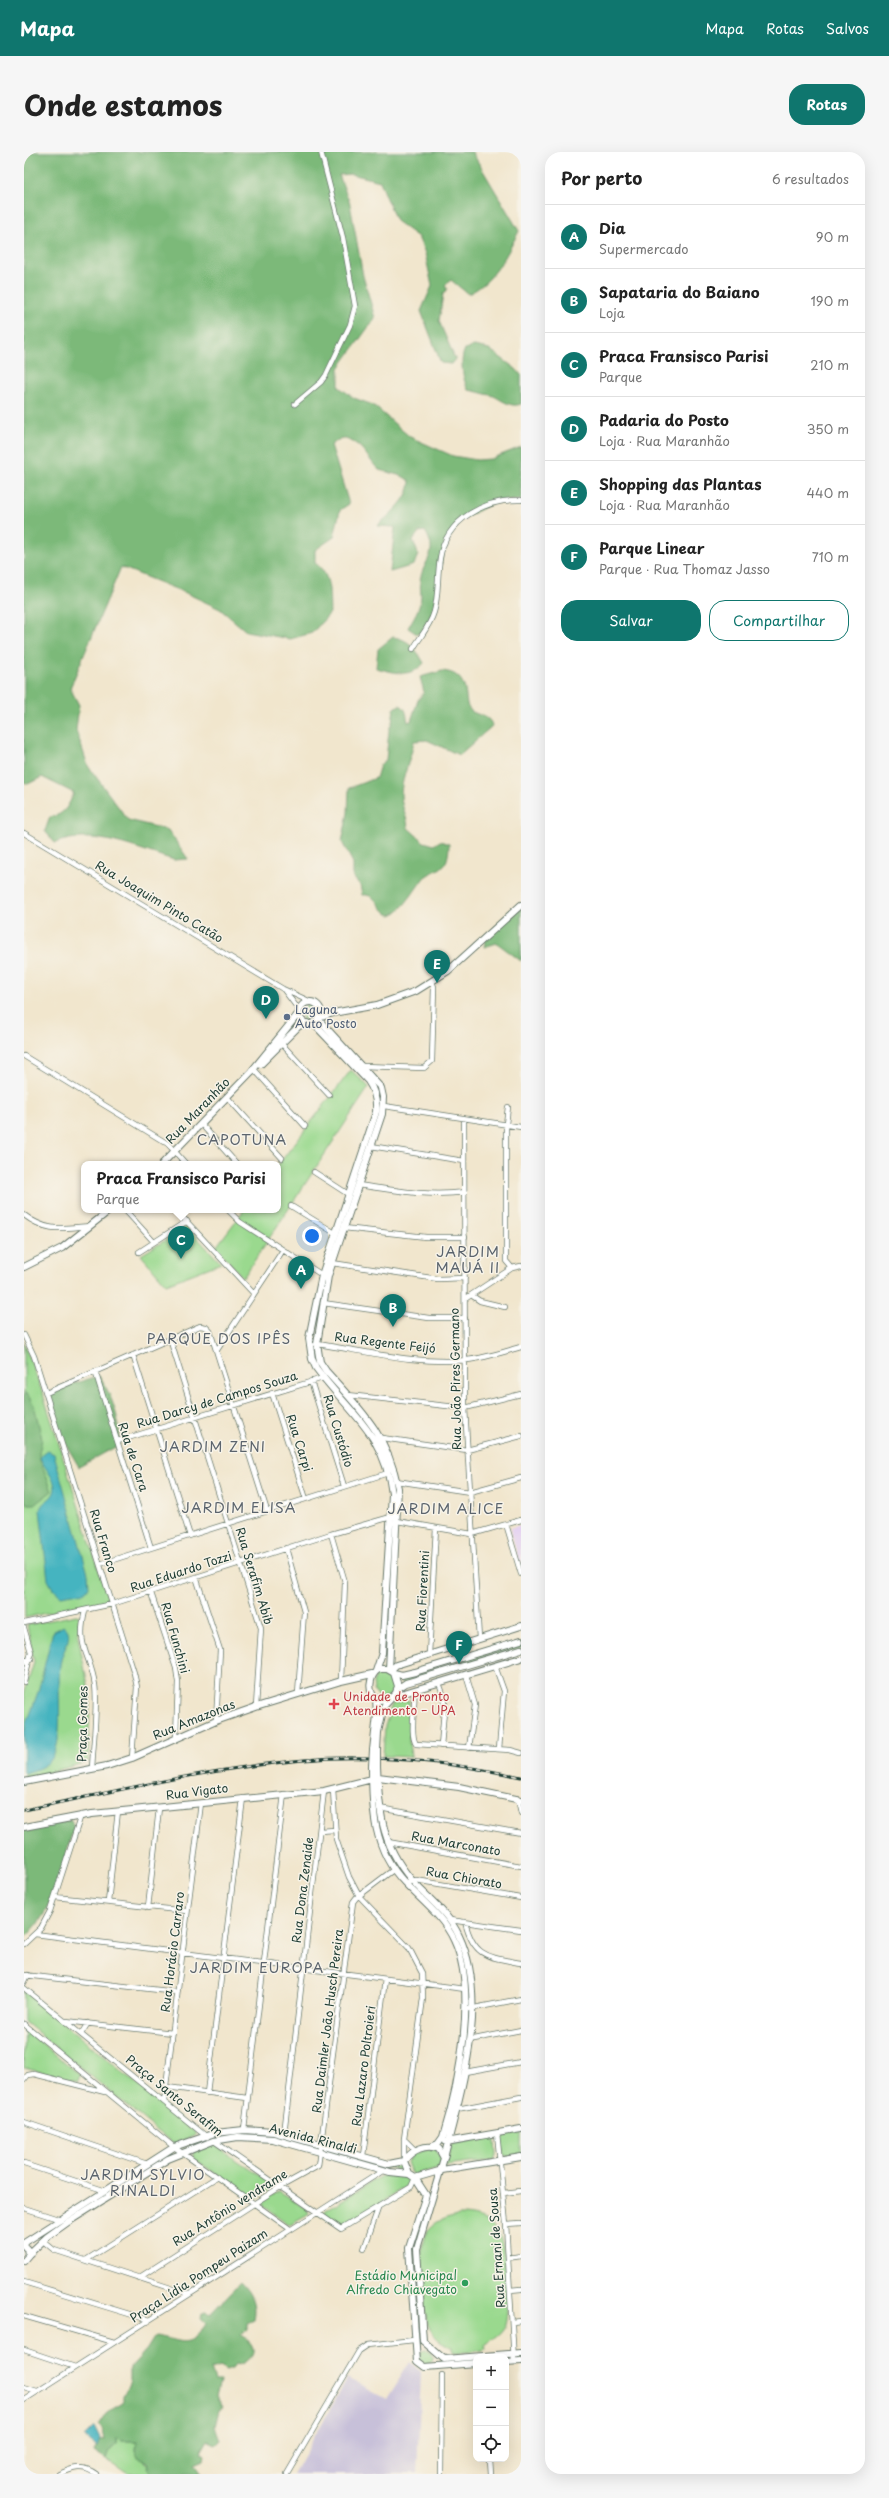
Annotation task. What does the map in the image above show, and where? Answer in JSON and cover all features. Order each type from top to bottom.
[{"type":"main road","name":"Rua Maranhão","points":[[165,1161],[279,1042],[299,1026],[333,1013],[377,1005],[399,999],[432,981],[448,971],[521,904]]},
{"type":"main road","name":"Rua Maranhão","points":[[279,1042],[304,1004],[311,1002]]},
{"type":"main road","points":[[311,1002],[333,1013]]},
{"type":"main road","points":[[318,1006],[319,1019],[381,1088],[384,1106],[332,1263],[323,1303],[317,1344],[320,1362],[382,1438],[396,1480],[397,1521],[391,1671],[398,1680],[393,1695],[381,1715],[375,1750]]},
{"type":"main road","points":[[299,1011],[301,1019],[310,1023],[373,1088],[377,1102],[376,1112],[322,1275],[309,1338],[312,1359],[323,1378],[372,1433],[388,1473],[392,1494],[389,1519],[382,1653],[374,1673],[371,1688],[376,1698],[374,1820],[378,1838],[393,1870],[435,1912],[454,1940],[464,1974],[464,2010],[458,2076],[445,2128],[434,2146]]},
{"type":"main road","points":[[367,1138],[367,1143],[371,1146]]},
{"type":"main road","points":[[24,1267],[62,1248],[106,1213]]},
{"type":"main road","points":[[338,1225],[344,1228]]},
{"type":"main road","points":[[319,1291],[319,1300],[323,1303]]},
{"type":"main road","points":[[341,1398],[348,1395]]},
{"type":"main road","points":[[391,1671],[396,1665],[521,1626]]},
{"type":"main road","points":[[374,1673],[383,1668],[402,1675],[416,1672],[521,1640]]},
{"type":"main road","points":[[393,1695],[406,1683],[521,1649]]},
{"type":"main road","points":[[376,1698],[404,1695],[521,1658]]},
{"type":"main road","name":"Rua Amazonas","points":[[24,1782],[92,1769],[132,1758],[216,1721],[298,1694],[374,1673]]},
{"type":"main road","points":[[375,1778],[379,1808],[388,1842],[402,1869],[450,1920],[466,1952],[472,1985],[469,2040],[465,2072],[457,2110],[444,2158],[417,2249],[422,2337],[428,2346],[444,2359],[521,2353]]},
{"type":"main road","name":"Rua Vigato","points":[[24,1827],[81,1815],[324,1791],[375,1778],[459,1787],[519,1800]]},
{"type":"main road","points":[[409,2174],[404,2161],[415,2150],[448,2141],[521,2129]]},
{"type":"main road","name":"Avenida Rinaldi","points":[[24,2244],[174,2147],[205,2136],[244,2130],[284,2134],[389,2164],[404,2161]]},
{"type":"main road","name":"Avenida Rinaldi","points":[[24,2260],[43,2241],[68,2222],[182,2152],[213,2141],[238,2137],[263,2138],[322,2152],[384,2170],[409,2174],[415,2178]]},
{"type":"main road","points":[[434,2146],[444,2158]]},
{"type":"main road","points":[[415,2178],[422,2178],[440,2171],[521,2157]]},
{"type":"main road","points":[[415,2178],[426,2196],[409,2248],[415,2354],[419,2364],[429,2366],[473,2363]]},
{"type":"main road","points":[[24,2244],[28,2249],[29,2254]]},
{"type":"main road","points":[[415,2354],[418,2350],[428,2346]]},
{"type":"main road","points":[[429,2366],[434,2362],[436,2354]]},
{"type":"main road","points":[[509,2362],[521,2361]]},
{"type":"street","points":[[295,404],[321,382],[326,375],[350,325],[356,306],[342,238],[321,152]]},
{"type":"street","points":[[413,649],[431,621],[434,612],[440,557],[449,534],[459,521],[484,505],[496,501],[521,500]]},
{"type":"street","name":"Rua Joaquim Pinto Catão","points":[[24,833],[283,989],[311,1002]]},
{"type":"street","points":[[362,1066],[424,1068],[429,1066],[432,1061],[432,981]]},
{"type":"street","points":[[283,989],[299,1011]]},
{"type":"street","points":[[279,1042],[329,1095]]},
{"type":"street","points":[[24,1056],[168,1144],[183,1161]]},
{"type":"street","points":[[253,1070],[306,1126]]},
{"type":"street","points":[[227,1096],[282,1158]]},
{"type":"street","points":[[384,1106],[521,1127]]},
{"type":"street","points":[[508,1107],[506,1124],[506,1261],[512,1268]]},
{"type":"street","name":"Rua João Pires Germano","points":[[464,1118],[465,1408],[479,1639]]},
{"type":"street","points":[[201,1124],[234,1161]]},
{"type":"street","points":[[371,1146],[464,1161]]},
{"type":"street","points":[[314,1172],[348,1194]]},
{"type":"street","points":[[358,1185],[440,1195],[465,1192]]},
{"type":"street","points":[[291,1206],[335,1233]]},
{"type":"street","points":[[128,1213],[154,1242]]},
{"type":"street","points":[[179,1213],[254,1294]]},
{"type":"street","points":[[231,1213],[236,1219],[322,1275]]},
{"type":"street","points":[[24,1215],[42,1226],[58,1229],[91,1226]]},
{"type":"street","points":[[139,1252],[187,1221]]},
{"type":"street","points":[[344,1228],[426,1236],[465,1238]]},
{"type":"street","points":[[217,1350],[283,1250]]},
{"type":"street","points":[[332,1263],[438,1279],[465,1278]]},
{"type":"street","points":[[465,1299],[512,1268],[521,1266]]},
{"type":"street","points":[[471,1295],[480,1301],[504,1307]]},
{"type":"street","points":[[323,1303],[429,1318],[465,1318]]},
{"type":"street","points":[[46,1393],[200,1326],[206,1327],[210,1331],[217,1350],[267,1511]]},
{"type":"street","name":"Rua Franco","points":[[24,1335],[34,1356],[134,1673],[136,1687],[132,1758]]},
{"type":"street","name":"Rua Serafim Abib","points":[[170,1339],[261,1628],[256,1707]]},
{"type":"street","name":"Rua Regente Feijó","points":[[317,1344],[417,1359],[465,1360],[521,1347]]},
{"type":"street","points":[[133,1355],[190,1536]]},
{"type":"street","name":"Rua de Cara","points":[[95,1371],[151,1548]]},
{"type":"street","name":"Rua Darcy de Campos Souza","points":[[118,1441],[323,1378]]},
{"type":"street","name":"Rua Custódio","points":[[312,1381],[344,1486]]},
{"type":"street","name":"Rua Carpi","points":[[272,1393],[306,1499]]},
{"type":"street","points":[[348,1395],[465,1408],[521,1394]]},
{"type":"street","points":[[382,1438],[467,1450],[521,1436]]},
{"type":"street","points":[[100,1564],[388,1473]]},
{"type":"street","points":[[396,1480],[470,1492],[521,1478]]},
{"type":"street","points":[[389,1519],[393,1517],[397,1521],[472,1534],[521,1520]]},
{"type":"street","name":"Rua Eduardo Tozzi","points":[[24,1623],[86,1611],[151,1593],[331,1534],[389,1519]]},
{"type":"street","points":[[506,1524],[521,1574]]},
{"type":"street","name":"Rua Fiorentini","points":[[429,1654],[436,1528]]},
{"type":"street","points":[[331,1534],[345,1582],[341,1681]]},
{"type":"street","points":[[286,1548],[304,1612],[298,1694]]},
{"type":"street","points":[[196,1577],[220,1650],[216,1721]]},
{"type":"street","name":"Rua Funchini","points":[[151,1593],[176,1668],[178,1682],[176,1738]]},
{"type":"street","name":"Praça Gomes","points":[[86,1611],[81,1628],[81,1641],[96,1688],[92,1769]]},
{"type":"street","points":[[24,1628],[31,1659],[24,1682]]},
{"type":"street","points":[[24,1661],[31,1659]]},
{"type":"street","points":[[495,1666],[504,1691],[499,1749]]},
{"type":"street","points":[[466,1675],[475,1705],[469,1748]]},
{"type":"street","points":[[438,1683],[445,1699],[441,1746]]},
{"type":"street","points":[[414,1691],[414,1741],[420,1745],[499,1749],[521,1753]]},
{"type":"street","points":[[333,1789],[335,1830],[344,1866],[359,1896],[409,1948],[420,1967],[424,1984],[404,2139],[404,2161]]},
{"type":"street","name":"Rua Dona Zenaide","points":[[284,2134],[324,1791]]},
{"type":"street","points":[[244,2130],[262,1963],[284,1794]]},
{"type":"street","points":[[208,2093],[243,1798]]},
{"type":"street","points":[[519,1800],[521,1813]]},
{"type":"street","name":"Rua Horácio Carraro","points":[[164,2102],[201,1803]]},
{"type":"street","points":[[148,1908],[159,1808]]},
{"type":"street","points":[[379,1808],[521,1833]]},
{"type":"street","points":[[108,1902],[118,1811]]},
{"type":"street","points":[[24,1944],[35,1934],[46,1919],[55,1897],[81,1815]]},
{"type":"street","points":[[320,1831],[335,1830]]},
{"type":"street","name":"Rua Marconato","points":[[388,1842],[521,1866]]},
{"type":"street","points":[[359,1896],[393,1870]]},
{"type":"street","name":"Rua Chiorato","points":[[405,1883],[412,1880],[521,1898]]},
{"type":"street","name":"Rua Daimler João Husch Pereira","points":[[322,2152],[354,1902],[359,1896]]},
{"type":"street","points":[[55,1897],[187,1912]]},
{"type":"street","points":[[450,1920],[521,1930]]},
{"type":"street","points":[[465,1922],[477,1949],[483,1955],[521,1962]]},
{"type":"street","points":[[35,1934],[464,1989]]},
{"type":"street","points":[[24,1983],[26,1975],[177,1992]]},
{"type":"street","name":"Rua Lazaro Poltroieri","points":[[363,2156],[385,1979]]},
{"type":"street","name":"Praça Santo Serafim","points":[[24,1988],[205,2136],[338,2228],[343,2229],[379,2206]]},
{"type":"street","points":[[464,2010],[521,1999]]},
{"type":"street","points":[[64,2020],[173,2033]]},
{"type":"street","points":[[81,2034],[88,2023]]},
{"type":"street","points":[[24,2024],[174,2147],[290,2229]]},
{"type":"street","points":[[469,2040],[521,2030]]},
{"type":"street","points":[[465,2072],[521,2062]]},
{"type":"street","points":[[24,2080],[28,2075],[34,2074],[107,2092]]},
{"type":"street","points":[[167,2087],[247,2098]]},
{"type":"street","points":[[457,2110],[521,2097]]},
{"type":"street","points":[[24,2122],[147,2164]]},
{"type":"street","name":"Rua Ernani de Sousa","points":[[497,2133],[506,2224],[514,2361]]},
{"type":"street","points":[[404,2139],[415,2150]]},
{"type":"street","name":"Rua Antônio vendrame","points":[[140,2277],[254,2203],[317,2167],[322,2152]]},
{"type":"street","points":[[24,2164],[106,2191]]},
{"type":"street","name":"Praça Lídia Pompeu Paizam","points":[[24,2400],[384,2170]]},
{"type":"street","points":[[86,2260],[217,2177]]},
{"type":"street","points":[[364,2249],[379,2206],[411,2187],[415,2178]]},
{"type":"street","points":[[503,2192],[521,2191]]},
{"type":"street","points":[[24,2208],[61,2220]]},
{"type":"street","points":[[506,2224],[521,2223]]},
{"type":"street","points":[[43,2241],[54,2250],[189,2294]]},
{"type":"street","points":[[508,2258],[521,2256]]},
{"type":"street","points":[[24,2282],[149,2320]]},
{"type":"street","points":[[510,2290],[521,2289]]},
{"type":"street","points":[[24,2316],[114,2342]]},
{"type":"street","points":[[512,2322],[521,2321]]},
{"type":"street","points":[[287,2474],[359,2351],[368,2345],[414,2340]]},
{"type":"street","points":[[24,2350],[75,2367]]},
{"type":"street","points":[[441,2474],[442,2375]]},
{"type":"street","points":[[24,2387],[37,2391]]},
{"type":"street","points":[[485,2474],[491,2474],[490,2462]]},
{"type":"street","points":[[59,2474],[78,2467],[89,2469],[96,2474]]},
{"type":"shaded area","points":[[521,1525],[521,1569],[510,1528]]},
{"type":"shaded area","points":[[410,2362],[421,2372],[417,2474],[293,2474],[348,2378],[387,2399]]},
{"type":"green space","points":[[24,152],[472,152],[519,231],[498,267],[485,283],[477,289],[468,294],[451,280],[445,285],[447,290],[443,294],[439,321],[455,359],[451,364],[441,363],[421,311],[432,286],[425,253],[418,237],[396,221],[380,181],[351,174],[339,175],[350,204],[363,276],[375,318],[339,368],[339,387],[354,398],[373,405],[410,437],[453,456],[477,460],[491,459],[521,447],[521,500],[497,501],[459,521],[444,544],[434,611],[422,632],[417,634],[408,628],[420,605],[420,581],[424,567],[431,552],[429,539],[425,531],[419,532],[413,540],[418,554],[414,565],[390,572],[395,527],[377,526],[403,500],[407,494],[410,481],[402,476],[379,470],[359,446],[341,438],[331,445],[349,504],[340,510],[334,537],[315,550],[315,563],[327,579],[330,613],[312,633],[290,639],[246,631],[220,609],[186,593],[121,567],[70,688],[79,705],[76,730],[88,766],[128,820],[168,830],[188,859],[174,860],[130,846],[100,839],[70,839],[55,843],[45,831],[50,817],[63,812],[68,806],[74,793],[42,777],[28,784],[24,782]]},
{"type":"green space","points":[[474,346],[489,349],[516,369],[521,375],[521,404],[508,404],[493,396],[468,390],[463,375],[462,359],[465,349]]},
{"type":"green space","points":[[393,637],[408,642],[418,653],[424,663],[419,668],[408,673],[402,673],[376,668],[378,649]]},
{"type":"green space","points":[[442,671],[452,673],[458,677],[465,689],[470,710],[489,720],[492,726],[459,755],[427,740],[414,741],[401,794],[408,828],[424,842],[434,845],[440,841],[449,844],[448,852],[444,865],[425,877],[403,906],[394,914],[390,915],[383,910],[375,899],[367,895],[362,895],[360,885],[353,877],[353,863],[342,842],[348,813],[349,788],[376,778],[380,765],[386,760],[389,730],[394,709],[399,705],[402,706],[406,712],[408,722],[411,721],[418,700],[424,692],[420,677]]},
{"type":"green space","points":[[521,908],[521,961],[497,943],[484,947],[486,936]]},
{"type":"green space","points":[[310,1004],[316,1007],[319,1013],[316,1019],[310,1022],[304,1019],[301,1013],[304,1007]]},
{"type":"green space","points":[[351,1070],[369,1087],[243,1278],[216,1247],[242,1213],[281,1213],[281,1161]]},
{"type":"green space","points":[[187,1227],[221,1263],[166,1284],[141,1255]]},
{"type":"green space","points":[[24,1343],[43,1394],[109,1602],[84,1604],[25,1618]]},
{"type":"green space","points":[[99,1376],[108,1391],[115,1409],[119,1427],[119,1445],[79,1467],[61,1436],[49,1398],[58,1388]]},
{"type":"green space","points":[[24,1393],[27,1394],[34,1405],[42,1439],[39,1453],[40,1460],[52,1491],[35,1504],[28,1504],[24,1499]]},
{"type":"green space","points":[[76,1615],[80,1616],[78,1637],[90,1695],[88,1762],[24,1779],[24,1695],[34,1662],[27,1625]]},
{"type":"green space","points":[[521,1643],[521,1648],[401,1684],[401,1680],[417,1674]]},
{"type":"green space","points":[[384,1670],[395,1677],[395,1690],[390,1696],[382,1698],[374,1692],[373,1682],[377,1673]]},
{"type":"green space","points":[[409,1700],[409,1742],[411,1757],[383,1756],[385,1726],[392,1704]]},
{"type":"green space","points":[[71,1820],[74,1827],[56,1887],[50,1902],[35,1928],[24,1938],[24,1831]]},
{"type":"green space","points":[[24,1991],[194,2131],[196,2135],[176,2144],[171,2142],[24,2021]]},
{"type":"green space","points":[[25,2029],[80,2075],[78,2081],[24,2068]]},
{"type":"green space","points":[[521,2131],[521,2155],[504,2157],[501,2137]]},
{"type":"green space","points":[[244,2132],[275,2135],[317,2147],[261,2135],[215,2136]]},
{"type":"green space","points":[[490,2137],[495,2140],[496,2155],[494,2160],[446,2166],[452,2143]]},
{"type":"green space","points":[[213,2144],[271,2183],[271,2189],[257,2198],[251,2198],[193,2158],[193,2151]]},
{"type":"green space","points":[[431,2148],[436,2149],[442,2160],[438,2168],[414,2175],[411,2173],[407,2162],[413,2154]]},
{"type":"green space","points":[[336,2151],[394,2167],[403,2164],[403,2171],[336,2154]]},
{"type":"green space","points":[[386,2173],[408,2178],[411,2183],[346,2225],[340,2226],[325,2215],[326,2210]]},
{"type":"green space","points":[[279,2191],[306,2208],[309,2213],[308,2215],[290,2225],[262,2205],[263,2201]]},
{"type":"green space","name":"Estádio Municipal Alfredo Chiavegato","points":[[460,2215],[480,2218],[488,2222],[496,2229],[503,2248],[508,2279],[508,2309],[507,2321],[504,2329],[485,2345],[486,2349],[473,2352],[453,2352],[453,2347],[443,2343],[434,2336],[427,2321],[423,2296],[421,2266],[423,2241],[426,2233],[433,2225],[441,2220]]},
{"type":"green space","points":[[241,2282],[251,2295],[255,2314],[254,2320],[247,2323],[247,2330],[241,2336],[247,2339],[253,2347],[253,2351],[249,2359],[239,2365],[237,2363],[234,2368],[226,2371],[219,2367],[211,2370],[215,2382],[220,2382],[216,2397],[223,2408],[219,2410],[215,2426],[220,2440],[215,2445],[208,2440],[201,2452],[205,2455],[204,2460],[195,2464],[202,2474],[151,2474],[148,2462],[138,2458],[135,2449],[137,2441],[122,2441],[117,2438],[117,2444],[108,2452],[106,2459],[94,2451],[100,2439],[105,2440],[103,2430],[99,2426],[109,2411],[123,2403],[123,2396],[130,2381],[130,2368],[147,2349],[155,2336],[184,2342],[194,2338],[206,2324],[201,2319],[202,2314],[206,2312],[212,2314],[214,2310]]},
{"type":"green space","points":[[423,2349],[429,2349],[433,2353],[433,2359],[429,2363],[423,2363],[419,2359],[419,2353]]},
{"type":"green space","points":[[117,2438],[122,2441],[138,2441],[135,2448],[138,2455],[151,2467],[151,2474],[128,2474],[106,2459],[108,2452],[117,2444]]},
{"type":"water","points":[[48,1451],[54,1454],[88,1574],[89,1587],[85,1592],[61,1596],[53,1589],[48,1580],[40,1510],[43,1504],[52,1496],[55,1486],[40,1457]]},
{"type":"water","points":[[64,1626],[67,1629],[68,1638],[61,1660],[58,1742],[54,1754],[49,1762],[37,1769],[24,1773],[24,1732],[38,1692],[53,1631]]},
{"type":"water","points":[[94,2427],[100,2439],[97,2447],[84,2437]]},
{"type":"railway","points":[[24,1810],[199,1774],[269,1764],[331,1758],[386,1758],[413,1760],[467,1767],[521,1777]]},
{"type":"place","name":"Shopping das Plantas","points":[[437,983]]},
{"type":"place","name":"Laguna Auto Posto","points":[[287,1017]]},
{"type":"place","name":"Padaria do Posto","points":[[266,1019]]},
{"type":"place","name":"Praca Fransisco Parisi","points":[[181,1259]]},
{"type":"place","name":"Dia","points":[[301,1289]]},
{"type":"place","name":"Sapataria do Baiano","points":[[393,1327]]},
{"type":"place","name":"Parque Linear","points":[[459,1664]]},
{"type":"place","name":"Unidade de Pronto Atendimento – UPA","points":[[334,1704]]},
{"type":"place","name":"Estádio Municipal Alfredo Chiavegato","points":[[465,2283]]},
{"type":"district","name":"CAPOTUNA","points":[[242,1140]]},
{"type":"district","name":"JARDIM MAUÁ II","points":[[468,1260]]},
{"type":"district","name":"PARQUE DOS IPÊS","points":[[219,1339]]},
{"type":"district","name":"JARDIM ZENI","points":[[213,1447]]},
{"type":"district","name":"JARDIM ELISA","points":[[239,1508]]},
{"type":"district","name":"JARDIM ALICE","points":[[446,1509]]},
{"type":"district","name":"JARDIM EUROPA","points":[[257,1968]]},
{"type":"district","name":"JARDIM SYLVIO RINALDI","points":[[143,2184]]}]
